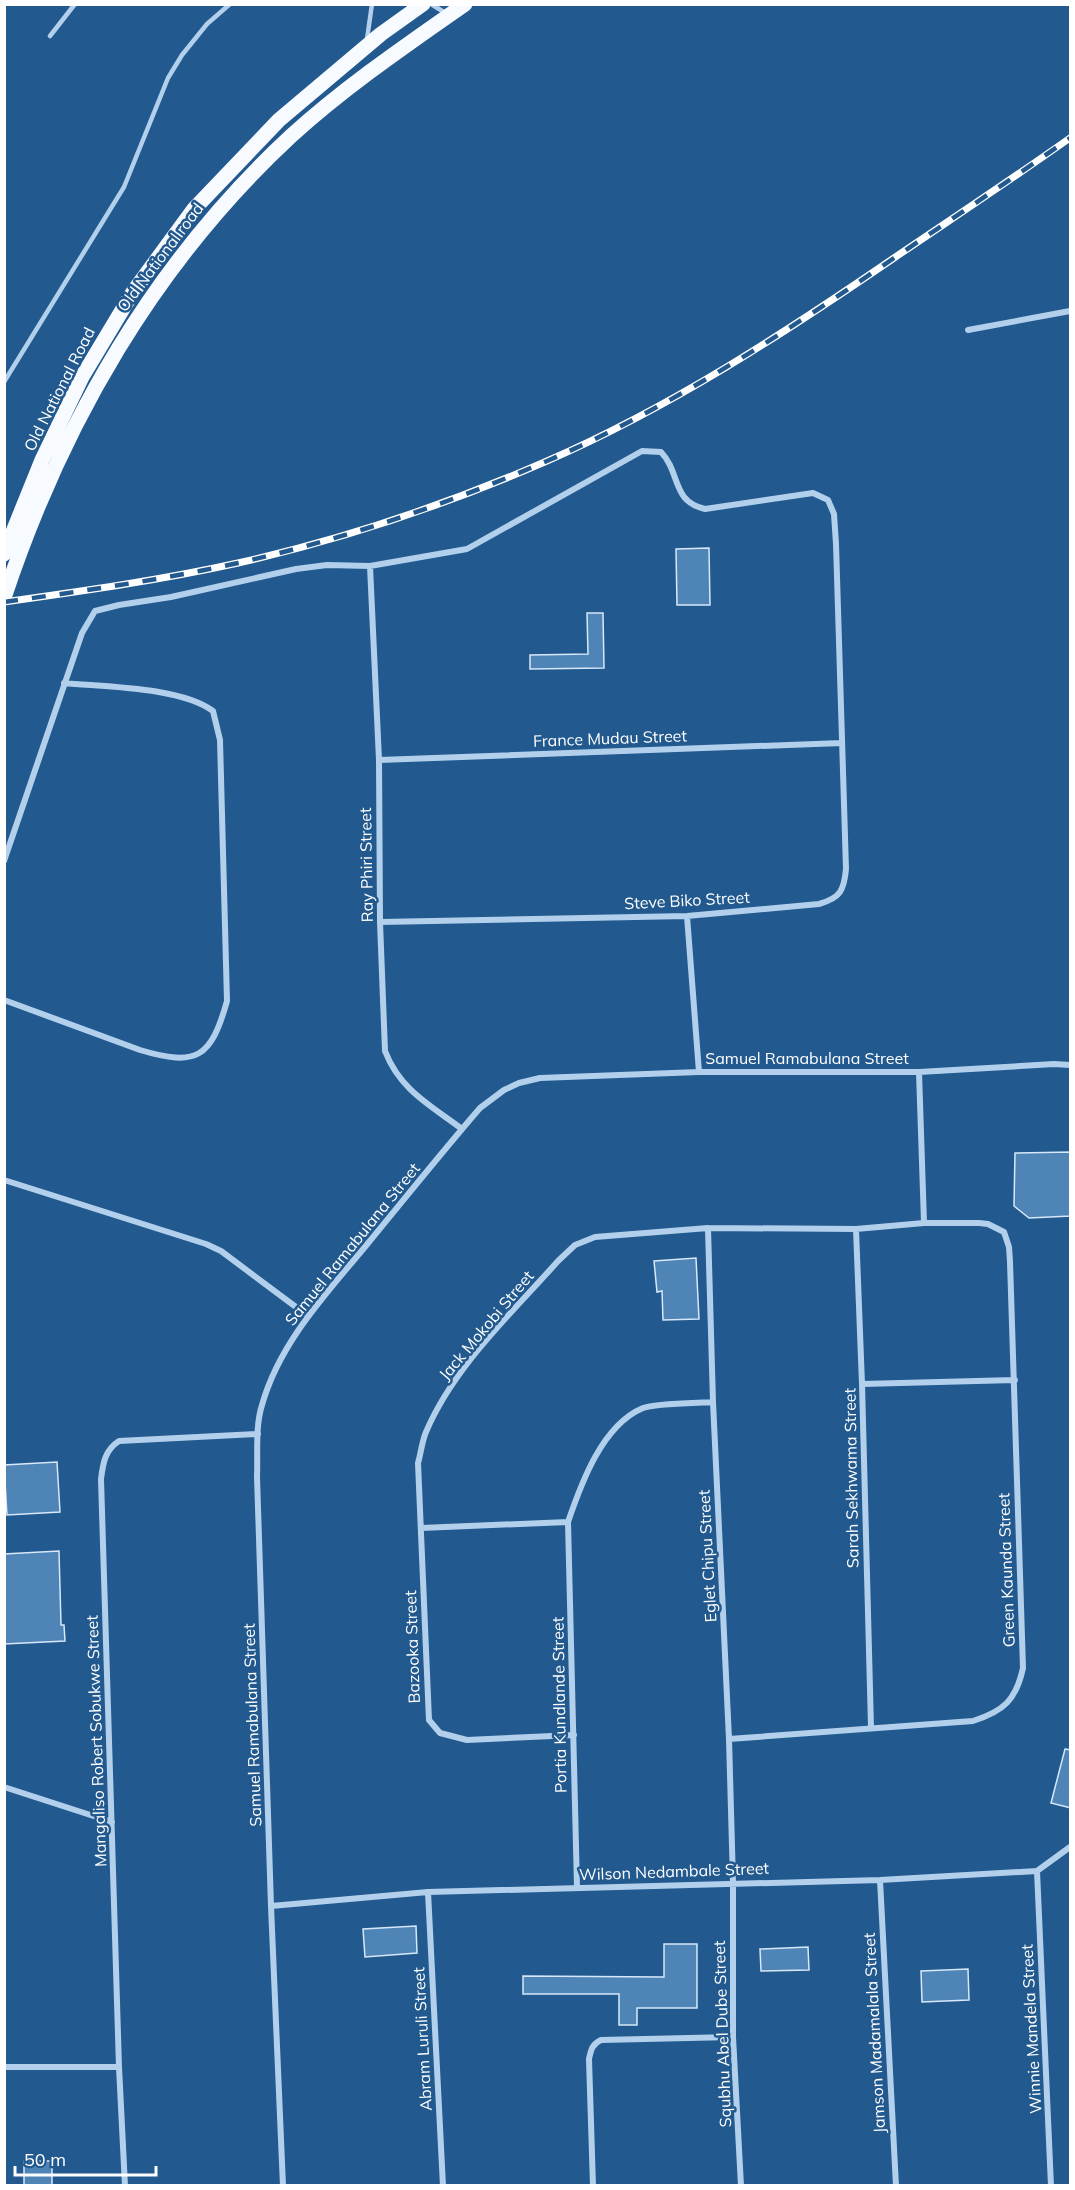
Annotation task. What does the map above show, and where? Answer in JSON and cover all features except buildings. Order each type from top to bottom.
[{"type":"main road","name":"Old National Road","points":[[4,554],[42,460],[82,377],[132,292],[194,209],[279,120],[399,20],[423,4]]},
{"type":"main road","name":"Old National road","points":[[7,591],[51,476],[95,386],[135,318],[182,253],[213,216],[291,136],[385,60],[465,4]]},
{"type":"street","points":[[968,330],[1071,311]]},
{"type":"street","points":[[4,861],[81,633],[95,611],[171,597],[296,569],[327,565],[370,566],[467,549],[642,451],[661,452],[670,463],[679,492],[694,507],[705,509],[813,493],[828,500],[834,514],[842,743]]},
{"type":"street","name":"Ray Phiri Street","points":[[370,566],[379,760],[380,922],[385,1051],[405,1087],[462,1129]]},
{"type":"street","points":[[4,1000],[140,1050],[163,1057],[185,1059],[202,1053],[219,1031],[227,1001],[220,741],[213,711],[203,704],[177,694],[64,683]]},
{"type":"street","name":"France Mudau Street","points":[[379,760],[842,743]]},
{"type":"street","name":"Steve Biko Street","points":[[380,922],[687,916],[819,904],[832,900],[839,895],[846,869],[842,743]]},
{"type":"street","points":[[687,916],[699,1072]]},
{"type":"street","name":"Samuel Ramabulana Street","points":[[283,2186],[271,1906],[257,1477],[258,1434],[261,1406],[269,1386],[286,1350],[308,1316],[480,1108],[519,1083],[540,1078],[699,1072],[919,1072],[1071,1065]]},
{"type":"street","points":[[919,1072],[924,1223]]},
{"type":"street","points":[[4,1180],[206,1244],[220,1251],[308,1316]]},
{"type":"street","name":"Jack Mokobi Street","points":[[421,1528],[418,1463],[425,1434],[435,1412],[460,1371],[574,1245],[595,1237],[708,1228],[856,1228],[924,1223]]},
{"type":"street","name":"Green Kaunda Street","points":[[729,1739],[973,1721],[992,1715],[1007,1703],[1018,1687],[1023,1668],[1009,1247],[1004,1232],[988,1224],[924,1223]]},
{"type":"street","name":"Eglet Chipu Street","points":[[708,1228],[733,1882]]},
{"type":"street","name":"Sarah Sekhwama Street","points":[[856,1228],[870,1727]]},
{"type":"street","points":[[862,1384],[1015,1380]]},
{"type":"street","points":[[421,1528],[568,1522],[582,1482],[607,1439],[625,1421],[644,1408],[713,1402]]},
{"type":"street","name":"Mangaliso Robert Sobukwe Street","points":[[125,2186],[119,2067],[101,1479],[103,1465],[107,1453],[119,1441],[258,1434]]},
{"type":"street","name":"Portia Kundlande Street","points":[[568,1522],[577,1887]]},
{"type":"street","name":"Bazooka Street","points":[[421,1528],[429,1714],[433,1726],[440,1733],[467,1740],[574,1735]]},
{"type":"street","points":[[4,1787],[112,1822]]},
{"type":"street","points":[[1037,1871],[1071,1847]]},
{"type":"street","name":"Wilson Nedambale Street","points":[[271,1906],[428,1892],[733,1882],[879,1880],[1037,1871]]},
{"type":"street","name":"Winnie Mandela Street","points":[[1037,1871],[1051,2186]]},
{"type":"street","name":"Jamson Madamalala Street","points":[[879,1880],[896,2186]]},
{"type":"street","name":"Squbhu Abel Dube Street","points":[[733,1882],[733,2037],[741,2186]]},
{"type":"street","name":"Abram Luruli Street","points":[[428,1892],[442,2186]]},
{"type":"street","points":[[593,2186],[589,2059],[595,2043],[601,2040],[733,2037]]},
{"type":"street","points":[[4,2067],[119,2067]]},
{"type":"lane","points":[[50,36],[75,4]]},
{"type":"lane","points":[[4,382],[123,187],[168,78],[182,55],[207,24],[230,4]]},
{"type":"lane","points":[[365,48],[372,4]]},
{"type":"lane","points":[[431,4],[449,15]]},
{"type":"railway","points":[[4,602],[151,580],[238,563],[317,543],[434,506],[547,461],[638,417],[725,368],[852,286],[1070,138]]}]
